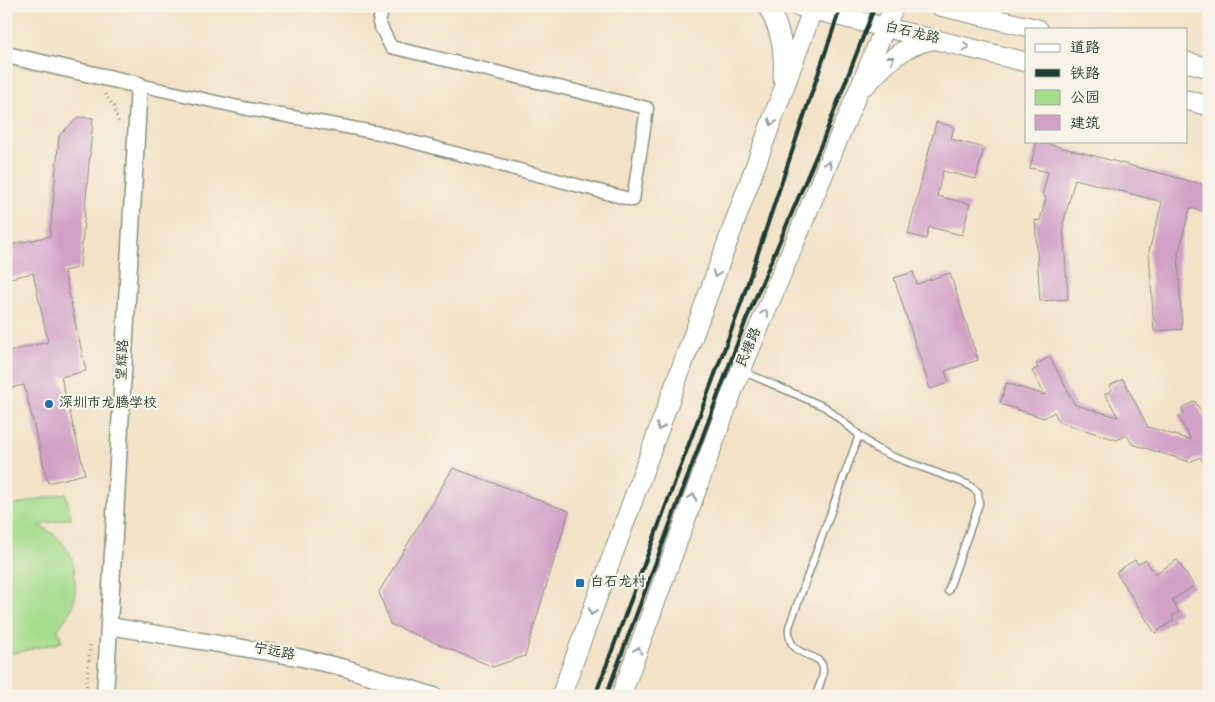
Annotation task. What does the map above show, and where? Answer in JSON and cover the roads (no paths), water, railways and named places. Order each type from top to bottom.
[{"type":"main road","points":[[767,6],[774,17],[780,34],[784,62],[783,92]]},
{"type":"main road","name":"民塘路","points":[[621,696],[741,370],[894,6]]},
{"type":"main road","points":[[940,6],[984,12],[1035,28]]},
{"type":"main road","points":[[561,696],[783,92],[808,8]]},
{"type":"main road","name":"白石龙路","points":[[808,8],[1025,62]]},
{"type":"main road","points":[[858,93],[887,62],[922,41],[933,40]]},
{"type":"main road","points":[[1188,63],[1209,68]]},
{"type":"main road","points":[[1188,101],[1209,106]]},
{"type":"street","points":[[6,55],[248,109],[379,133],[633,200],[647,108],[391,47],[379,22],[383,6]]},
{"type":"street","name":"望辉路","points":[[105,696],[139,85]]},
{"type":"street","name":"宁远路","points":[[109,626],[298,657],[345,668],[434,696]]},
{"type":"lane","points":[[741,370],[825,407],[875,448],[967,484],[978,492],[979,504],[948,591]]},
{"type":"lane","points":[[816,696],[823,672],[822,664],[819,660],[794,647],[789,638],[789,627],[859,435]]},
{"type":"railway","points":[[595,696],[737,315],[841,6]]},
{"type":"railway","points":[[606,696],[746,320],[823,140],[875,6]]},
{"type":"place","name":"深圳市龙腾学校","points":[[49,404]]},
{"type":"place","name":"白石龙村","points":[[580,583]]}]
